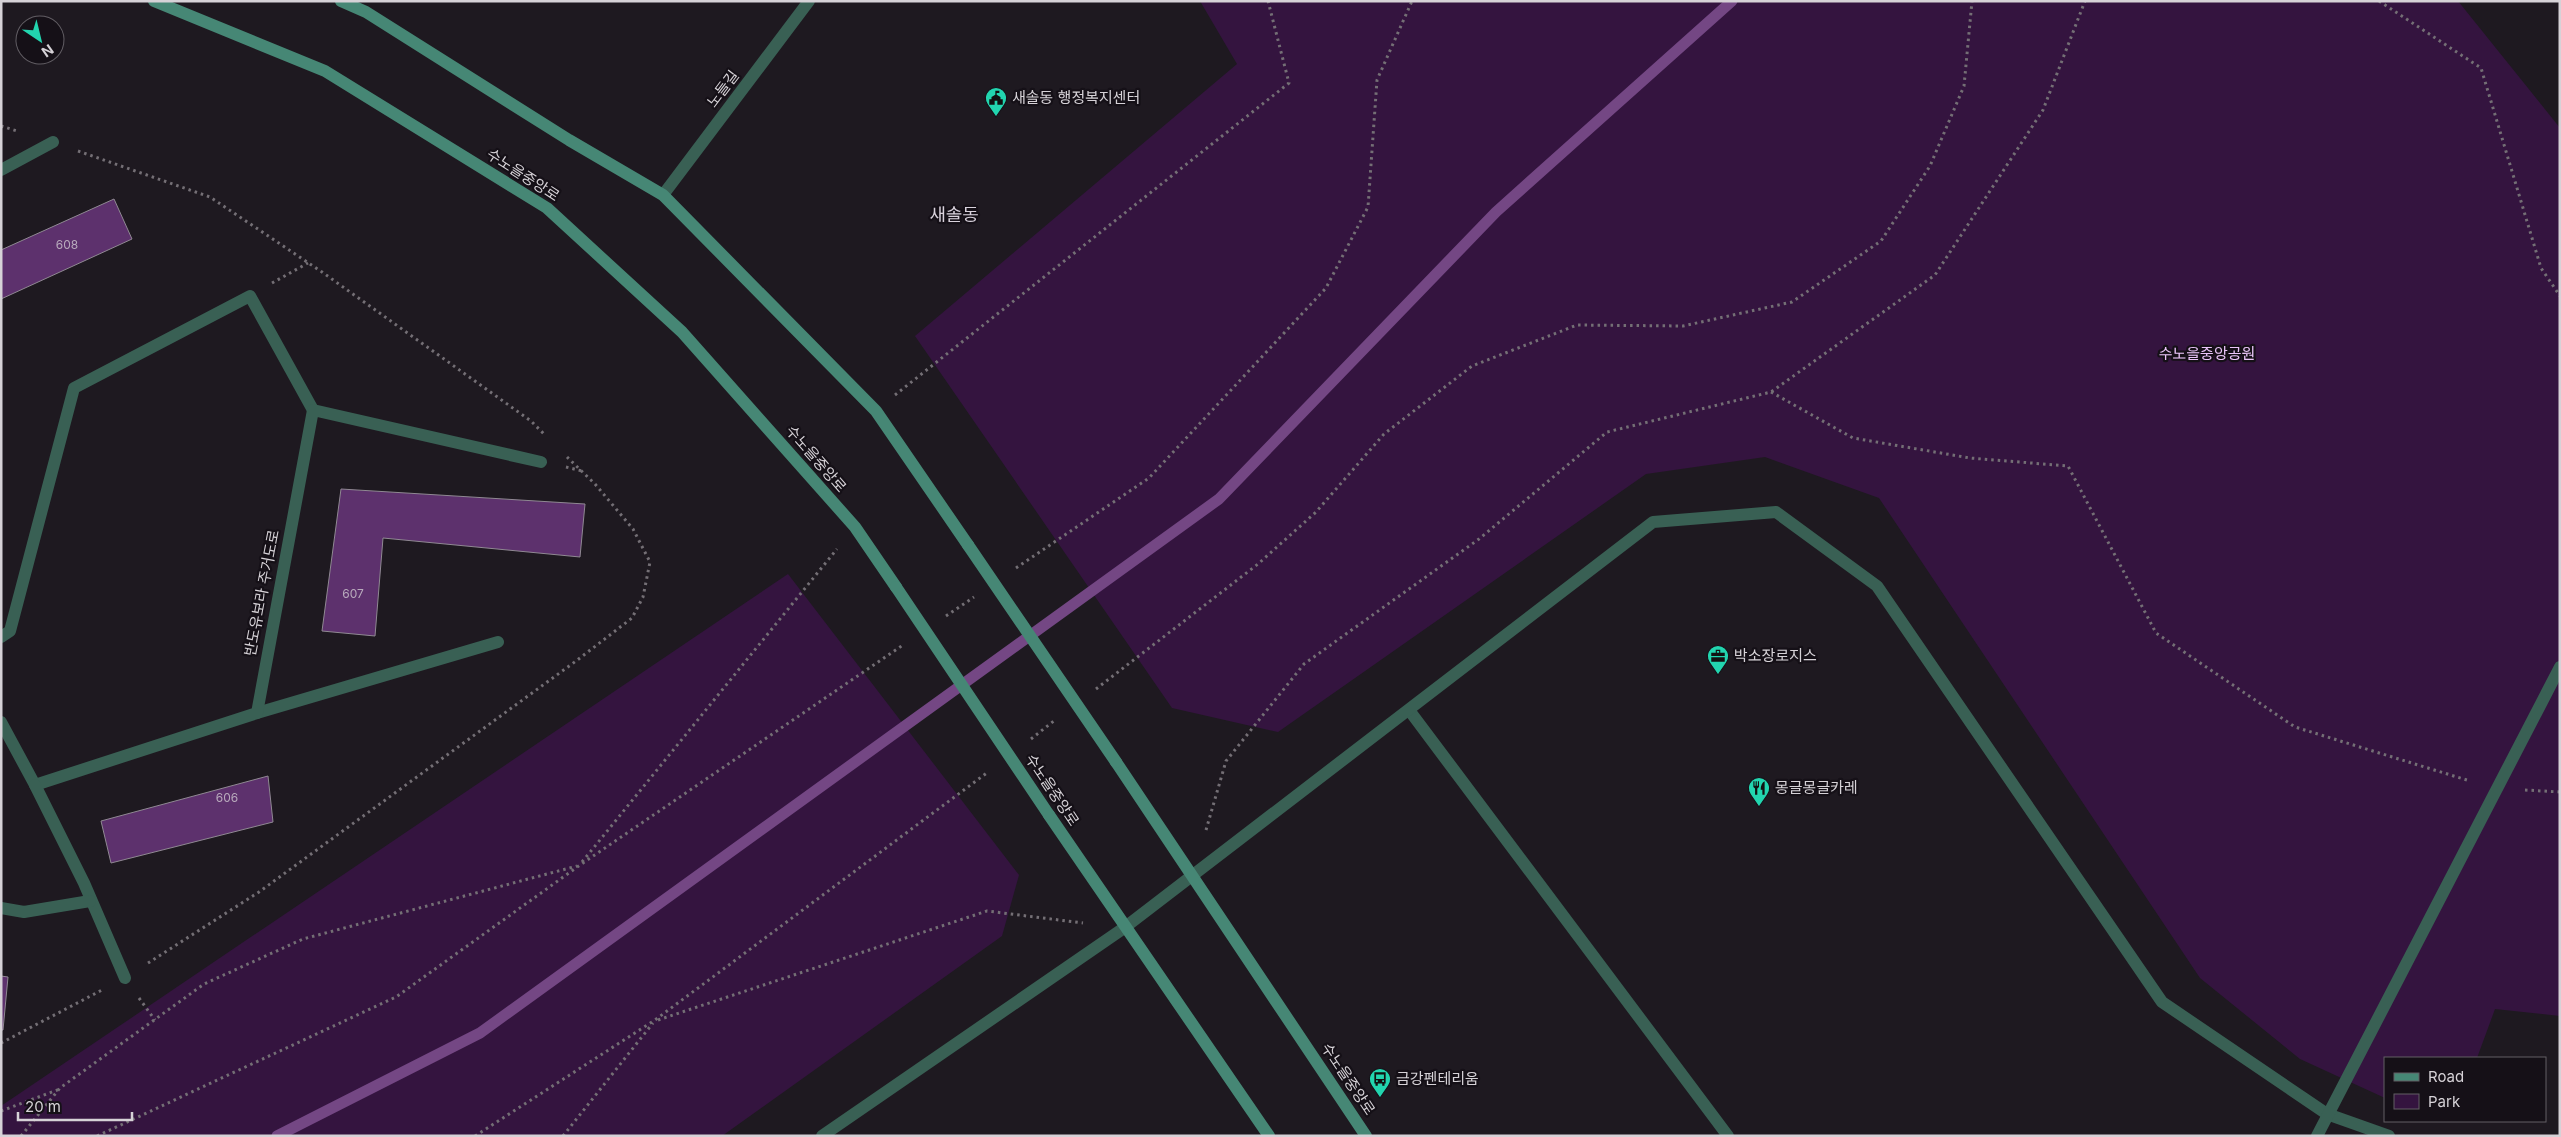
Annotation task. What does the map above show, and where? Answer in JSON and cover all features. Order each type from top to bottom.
[{"type":"main road","name":"수노을중앙로","points":[[154,1],[324,71],[547,208],[682,332],[855,527],[1124,928],[1269,1136]]},
{"type":"main road","name":"수노을중앙로","points":[[341,1],[366,12],[570,140],[663,195],[876,410],[1193,876],[1366,1136]]},
{"type":"street","name":"노들길","points":[[663,195],[809,1]]},
{"type":"street","points":[[1,170],[53,142]]},
{"type":"street","points":[[1,636],[10,631],[74,388],[250,296],[313,410],[541,462]]},
{"type":"street","name":"반도유보라 주거도로","points":[[256,712],[313,410]]},
{"type":"street","points":[[822,1136],[1124,928],[1653,522],[1776,512],[1877,586],[2162,1002],[2327,1114],[2389,1136]]},
{"type":"street","points":[[35,785],[256,712],[498,642]]},
{"type":"street","points":[[2317,1136],[2560,667]]},
{"type":"street","points":[[1409,710],[1728,1136]]},
{"type":"street","points":[[1,722],[84,883],[90,901],[125,978]]},
{"type":"street","points":[[1,908],[24,912],[90,901]]},
{"type":"path","points":[[876,410],[1289,83],[1268,1]]},
{"type":"path","points":[[1009,573],[1149,478],[1326,288],[1368,207],[1377,80],[1412,1]]},
{"type":"path","points":[[1094,690],[1258,564],[1316,512],[1384,434],[1472,366],[1577,326],[1683,326],[1792,302],[1882,241],[1930,166],[1964,86],[1972,1]]},
{"type":"path","points":[[1193,876],[1226,761],[1304,664],[1479,538],[1606,432],[1771,392],[1935,275],[2043,110],[2085,1]]},
{"type":"path","points":[[2379,1],[2481,68],[2541,268],[2560,296]]},
{"type":"path","points":[[1,126],[53,142],[210,197],[308,263],[531,421],[550,440]]},
{"type":"path","points":[[250,296],[308,263]]},
{"type":"path","points":[[1771,392],[1854,438],[1970,458],[2068,466],[2156,633],[2295,727],[2497,789],[2560,792]]},
{"type":"path","points":[[1,1043],[125,978],[259,892],[576,662],[632,618],[643,597],[650,562],[633,529],[595,484],[563,452]]},
{"type":"path","points":[[1,1111],[60,1088],[204,984],[303,939],[580,865],[855,527]]},
{"type":"path","points":[[943,618],[976,596]]},
{"type":"path","points":[[97,1136],[396,997],[580,865],[910,641]]},
{"type":"path","points":[[1025,744],[1056,720]]},
{"type":"path","points":[[475,1136],[655,1020],[994,768]]},
{"type":"path","points":[[563,1136],[655,1020],[987,911],[1124,928]]},
{"type":"path","points":[[22,1136],[60,1088]]},
{"type":"green space","name":"수노을중앙공원","points":[[1200,1],[2458,1],[2560,128],[2560,1016],[2495,1009],[2477,1057],[2384,1057],[2384,1098],[2300,1059],[2200,978],[1879,498],[1765,457],[1646,474],[1278,732],[1172,708],[915,336],[1237,64]]},
{"type":"green space","points":[[788,574],[1019,875],[1002,936],[722,1136],[1,1136],[1,1106]]},
{"type":"building","points":[[114,199],[132,239],[1,299],[1,250]]},
{"type":"building","points":[[341,489],[585,504],[580,557],[383,538],[375,636],[322,631]]},
{"type":"building","points":[[268,776],[273,822],[111,863],[101,821]]},
{"type":"building","points":[[1,976],[8,977],[3,1030],[1,1030]]},
{"type":"waterway","points":[[277,1136],[480,1033],[1219,499],[1496,212],[1732,1]]},
{"type":"place","name":"새솔동 행정복지센터","points":[[996,117]]},
{"type":"place","name":"박소장로지스","points":[[1718,675]]},
{"type":"place","name":"몽글몽글카레","points":[[1759,807]]},
{"type":"place","name":"금강펜테리움","points":[[1380,1098]]},
{"type":"district","name":"새솔동","points":[[954,215]]}]
